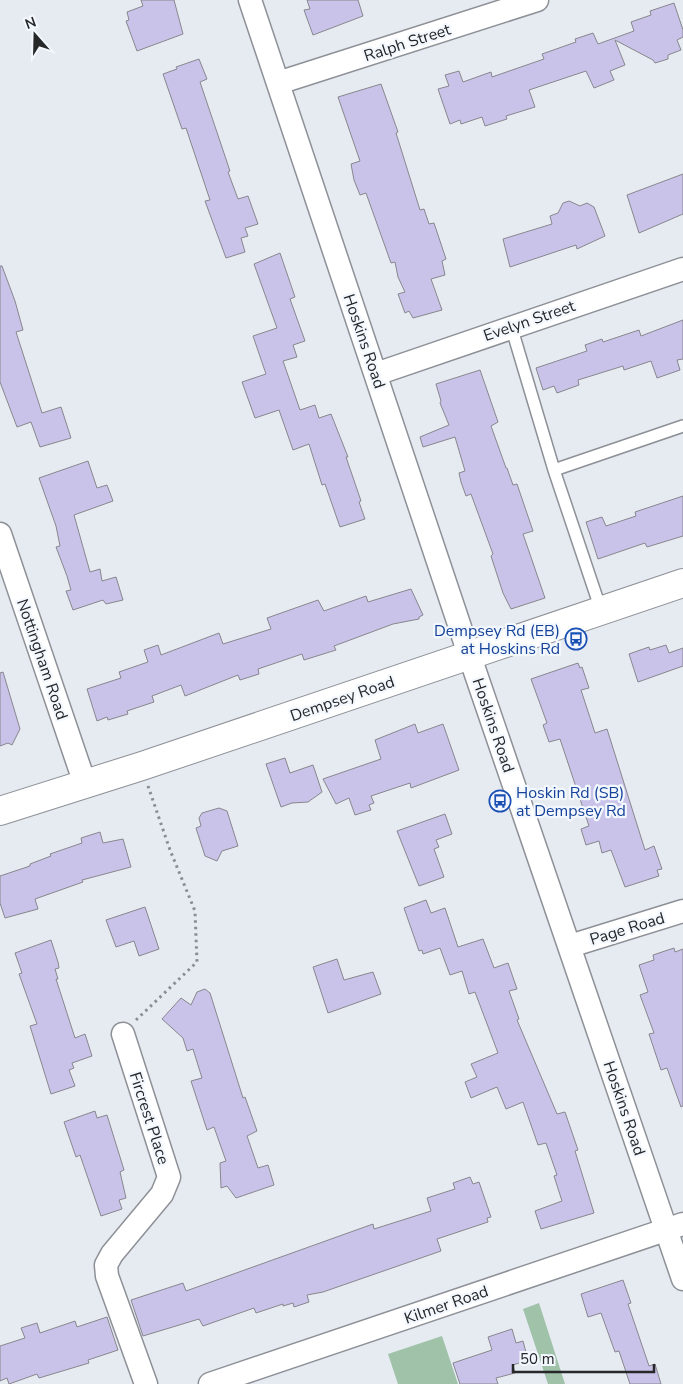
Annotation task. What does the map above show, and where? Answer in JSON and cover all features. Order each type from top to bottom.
[{"type":"street","name":"Hoskins Road","points":[[250,0],[469,654],[570,946],[675,1227],[683,1279]]},
{"type":"street","name":"Ralph Street","points":[[278,84],[536,0]]},
{"type":"street","name":"Evelyn Street","points":[[376,374],[511,326],[683,269]]},
{"type":"street","name":"Nottingham Road","points":[[0,534],[85,784]]},
{"type":"street","name":"Dempsey Road","points":[[0,811],[142,766],[683,583]]},
{"type":"street","name":"Page Road","points":[[570,946],[683,911]]},
{"type":"street","name":"Fircrest Place","points":[[123,1034],[169,1178],[162,1194],[112,1254],[106,1265],[107,1276],[146,1384]]},
{"type":"street","name":"Kilmer Road","points":[[210,1384],[675,1227]]},
{"type":"lane","points":[[511,326],[554,470],[600,610]]},
{"type":"lane","points":[[554,470],[683,426]]},
{"type":"path","points":[[123,1034],[197,962],[194,912],[170,850],[142,766]]},
{"type":"green space","points":[[539,1303],[565,1384],[548,1384],[523,1309]]},
{"type":"green space","points":[[442,1336],[458,1384],[398,1384],[388,1354]]},
{"type":"building","points":[[141,0],[174,0],[183,34],[137,51],[126,21],[129,20],[127,12],[143,6]]},
{"type":"building","points":[[307,0],[358,0],[363,16],[313,35],[304,10],[310,9]]},
{"type":"building","points":[[674,3],[683,30],[683,37],[677,40],[681,50],[668,55],[668,59],[655,63],[653,60],[615,40],[625,65],[610,71],[614,80],[594,88],[586,71],[529,90],[535,107],[506,116],[507,119],[485,126],[482,117],[461,124],[460,120],[450,124],[438,89],[449,86],[445,75],[459,71],[463,82],[491,72],[492,77],[544,59],[542,54],[576,42],[575,39],[593,33],[598,44],[634,31],[631,22],[651,15],[650,11]]},
{"type":"building","points":[[199,59],[207,79],[200,82],[230,171],[228,172],[238,199],[248,196],[258,224],[245,228],[248,236],[241,238],[245,252],[226,258],[205,201],[210,200],[186,128],[182,129],[163,74]]},
{"type":"building","points":[[381,84],[398,132],[396,133],[420,210],[424,209],[429,224],[434,223],[446,259],[442,261],[445,275],[431,279],[442,310],[413,318],[409,311],[405,313],[398,294],[405,292],[398,277],[395,262],[391,263],[366,193],[360,195],[354,180],[351,164],[360,161],[338,97]]},
{"type":"building","points":[[683,174],[683,214],[639,233],[627,195]]},
{"type":"building","points":[[569,201],[580,206],[587,203],[594,207],[605,236],[577,249],[576,245],[510,267],[503,239],[552,224],[550,216],[558,213],[563,203]]},
{"type":"building","points":[[280,253],[295,297],[290,299],[305,341],[293,345],[297,357],[283,361],[300,410],[315,405],[319,418],[331,414],[348,457],[346,457],[365,519],[340,527],[325,484],[322,485],[309,444],[293,450],[279,410],[255,418],[242,382],[266,374],[253,336],[277,328],[254,264]]},
{"type":"building","points":[[0,266],[2,266],[15,301],[23,330],[16,332],[42,413],[61,407],[71,438],[40,447],[31,422],[17,427],[0,382]]},
{"type":"building","points":[[683,320],[683,359],[677,360],[680,370],[657,378],[651,361],[624,370],[623,366],[578,380],[579,385],[557,393],[554,386],[543,390],[536,368],[587,351],[585,345],[602,339],[603,342],[639,330],[641,336]]},
{"type":"building","points":[[480,370],[498,422],[491,426],[513,485],[517,484],[533,531],[523,534],[545,598],[511,609],[503,593],[491,556],[493,554],[471,494],[466,496],[461,482],[459,473],[465,471],[455,437],[423,447],[420,437],[449,425],[440,403],[436,384]]},
{"type":"building","points":[[88,461],[97,488],[107,485],[113,501],[74,515],[90,572],[100,569],[102,581],[116,577],[123,600],[106,604],[103,600],[73,610],[66,591],[71,590],[56,547],[60,546],[56,526],[39,478]]},
{"type":"building","points":[[683,496],[683,536],[647,547],[645,543],[598,559],[586,522],[602,517],[606,526],[636,516],[635,512]]},
{"type":"building","points":[[411,589],[423,615],[419,619],[393,624],[334,646],[336,650],[304,660],[302,654],[258,669],[259,674],[240,680],[238,675],[185,696],[181,685],[152,696],[154,702],[127,711],[128,714],[108,720],[107,717],[97,721],[87,689],[121,678],[119,672],[148,662],[144,650],[158,645],[161,655],[219,633],[223,644],[271,629],[267,618],[318,600],[324,611],[366,596],[368,602]]},
{"type":"building","points":[[666,645],[669,653],[683,648],[683,666],[638,682],[629,654],[649,647],[650,650]]},
{"type":"building","points":[[578,663],[580,668],[582,667],[589,688],[581,690],[595,733],[607,729],[645,850],[654,846],[662,869],[657,870],[659,876],[625,887],[611,850],[602,853],[599,841],[586,845],[581,829],[589,826],[560,739],[549,742],[543,725],[547,723],[531,679]]},
{"type":"building","points":[[3,672],[20,729],[12,745],[8,743],[0,746],[0,673]]},
{"type":"building","points":[[415,724],[418,733],[443,724],[459,770],[411,788],[410,783],[371,796],[374,803],[369,805],[371,810],[355,815],[349,798],[336,804],[323,779],[381,759],[375,740]]},
{"type":"building","points":[[285,758],[290,773],[313,765],[322,792],[308,802],[292,803],[281,807],[266,764]]},
{"type":"building","points":[[219,808],[227,811],[238,846],[222,851],[217,861],[205,856],[196,828],[201,826],[199,818],[202,813]]},
{"type":"building","points":[[445,814],[452,834],[436,840],[439,847],[434,849],[444,877],[419,886],[397,831]]},
{"type":"building","points":[[100,832],[103,843],[123,839],[131,867],[82,880],[83,882],[35,899],[38,909],[5,918],[0,903],[0,876],[30,866],[30,864],[51,856],[50,854],[82,843],[81,838]]},
{"type":"building","points":[[426,900],[431,913],[445,908],[458,947],[483,939],[494,968],[508,963],[517,989],[509,991],[519,1019],[517,1020],[557,1114],[565,1112],[578,1150],[575,1151],[594,1213],[541,1229],[535,1211],[562,1201],[554,1176],[557,1175],[546,1143],[538,1145],[523,1102],[506,1109],[497,1087],[471,1098],[465,1082],[477,1077],[471,1064],[498,1053],[475,992],[469,994],[462,971],[450,975],[440,948],[423,954],[422,950],[419,951],[404,908]]},
{"type":"building","points":[[145,907],[159,949],[139,956],[134,941],[116,947],[106,920]]},
{"type":"building","points":[[51,940],[59,968],[55,969],[58,979],[56,979],[75,1038],[85,1034],[92,1056],[72,1063],[74,1068],[69,1070],[75,1086],[51,1094],[30,1026],[37,1024],[19,974],[22,973],[15,953]]},
{"type":"building","points":[[674,948],[675,952],[683,949],[683,1106],[681,1107],[667,1068],[661,1070],[649,1034],[654,1033],[640,995],[648,992],[639,965],[654,960],[653,955]]},
{"type":"building","points":[[337,959],[344,980],[373,972],[381,994],[328,1013],[313,967]]},
{"type":"building","points":[[205,989],[210,993],[243,1098],[245,1097],[257,1131],[247,1136],[258,1168],[268,1165],[274,1185],[236,1198],[227,1186],[221,1188],[220,1163],[226,1161],[214,1127],[207,1130],[191,1081],[202,1078],[193,1049],[187,1051],[183,1038],[162,1019],[181,998],[191,1005],[197,992]]},
{"type":"building","points":[[95,1111],[97,1118],[107,1115],[124,1170],[120,1172],[126,1198],[119,1200],[122,1209],[101,1216],[80,1155],[76,1157],[64,1122]]},
{"type":"building","points":[[470,1177],[473,1184],[479,1182],[491,1217],[487,1218],[488,1222],[437,1239],[441,1251],[323,1292],[307,1295],[309,1302],[294,1307],[293,1303],[283,1306],[283,1304],[256,1313],[254,1308],[203,1326],[199,1319],[143,1336],[131,1300],[183,1283],[186,1291],[373,1224],[374,1229],[431,1211],[427,1198],[455,1189],[453,1183]]},
{"type":"building","points":[[623,1280],[631,1303],[628,1304],[649,1366],[655,1364],[661,1384],[630,1384],[619,1351],[615,1352],[601,1313],[588,1317],[581,1294]]},
{"type":"building","points":[[107,1317],[118,1350],[88,1360],[89,1363],[39,1378],[37,1374],[9,1384],[7,1378],[0,1381],[0,1346],[25,1338],[21,1328],[37,1323],[40,1333],[75,1321],[77,1327]]},
{"type":"building","points":[[512,1329],[516,1343],[523,1341],[528,1360],[513,1365],[515,1373],[496,1378],[498,1384],[460,1384],[453,1363],[492,1350],[488,1337]]},
{"type":"place","name":"Dempsey Rd (EB) at Hoskins Rd","points":[[576,639]]},
{"type":"place","name":"Hoskin Rd (SB) at Dempsey Rd","points":[[500,801]]}]
